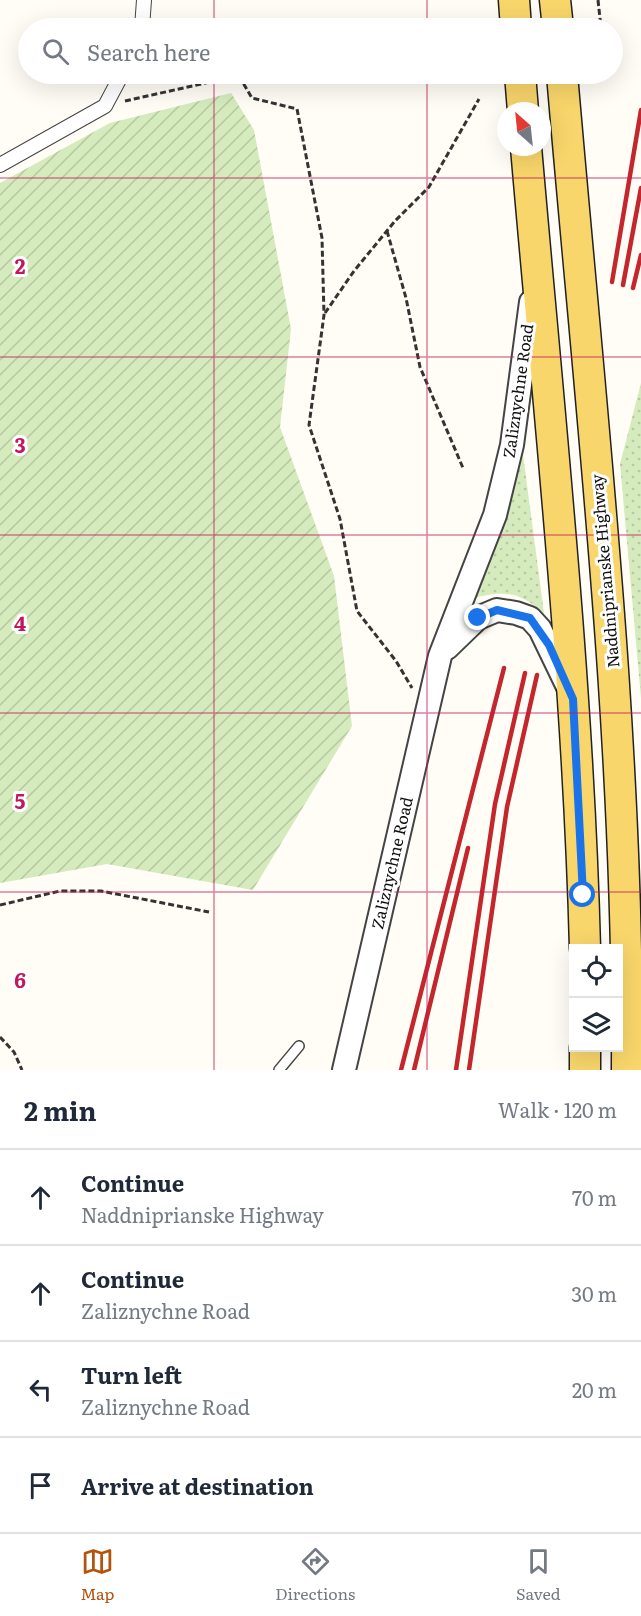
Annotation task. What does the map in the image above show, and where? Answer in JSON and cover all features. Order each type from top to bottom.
[{"type":"main road","points":[[514,0],[515,18]]},
{"type":"main road","points":[[555,0],[557,18]]},
{"type":"main road","points":[[521,84],[522,102]]},
{"type":"main road","name":"Naddniprianske Highway","points":[[562,84],[613,662],[627,955],[627,1070]]},
{"type":"main road","points":[[527,156],[573,699],[580,806],[585,944]]},
{"type":"main road","points":[[585,1052],[585,1070]]},
{"type":"street","points":[[143,18],[144,0]]},
{"type":"street","points":[[0,165],[105,106],[117,84]]},
{"type":"street","name":"Zaliznychne Road","points":[[344,1070],[440,656],[495,515],[512,445],[536,259]]},
{"type":"street","points":[[440,656],[478,618],[497,610],[516,613],[530,618],[540,629],[573,699]]},
{"type":"lane","points":[[279,1070],[299,1046]]},
{"type":"path","points":[[598,0],[600,18]]},
{"type":"path","points":[[105,106],[203,84]]},
{"type":"path","points":[[243,84],[252,98],[297,109],[322,238],[324,315],[309,425],[340,519],[357,611],[396,661],[414,692]]},
{"type":"path","points":[[324,315],[354,271],[387,231],[429,187],[479,99]]},
{"type":"path","points":[[387,231],[406,298],[420,367],[463,468]]},
{"type":"path","points":[[0,905],[60,891],[101,891],[209,912]]},
{"type":"path","points":[[0,1037],[14,1052],[22,1070]]},
{"type":"green space","points":[[231,93],[254,130],[291,329],[280,427],[334,576],[352,726],[253,890],[107,864],[0,883],[0,183],[110,123]]},
{"type":"green space","points":[[641,383],[641,698],[620,464]]},
{"type":"green space","points":[[522,447],[544,613],[527,601],[511,595],[494,594],[473,598]]},
{"type":"railway","points":[[612,282],[641,110]]},
{"type":"railway","points":[[623,285],[641,188]]},
{"type":"railway","points":[[633,288],[641,255]]},
{"type":"railway","points":[[401,1070],[504,668]]},
{"type":"railway","points":[[456,1070],[495,804],[525,673]]},
{"type":"railway","points":[[469,1070],[507,807],[537,675]]},
{"type":"railway","points":[[414,1070],[468,848]]},
{"type":"route","points":[[478,618],[497,610],[530,618],[540,629],[549,645],[573,699],[583,895]]}]
